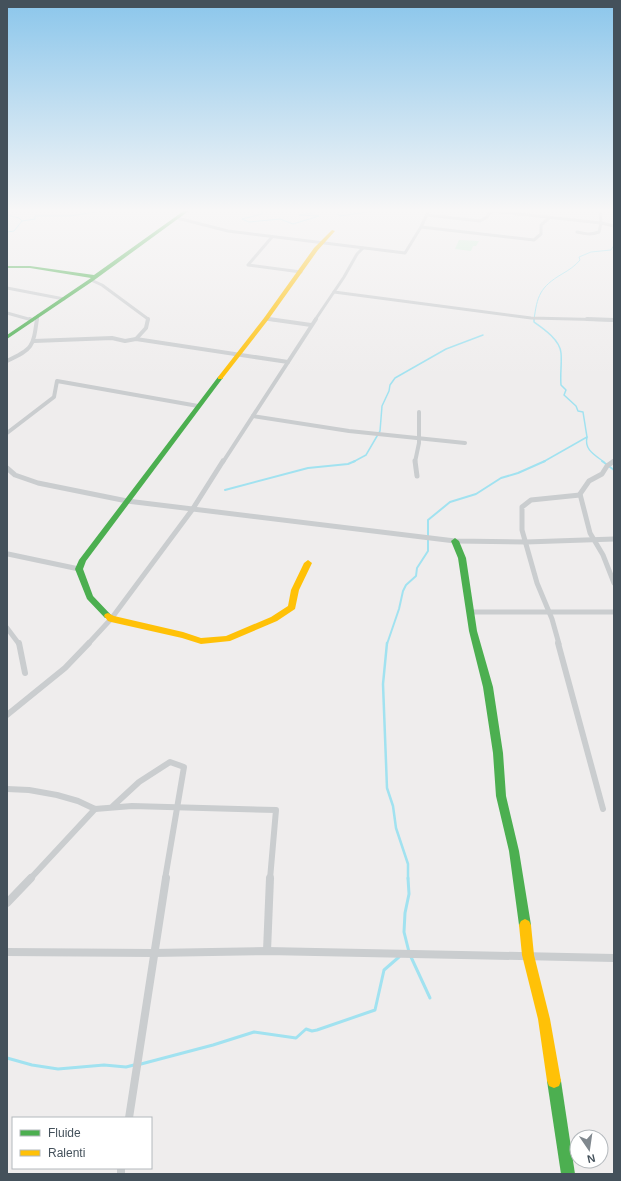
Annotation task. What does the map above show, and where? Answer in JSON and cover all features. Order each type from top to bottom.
[{"type":"main road","points":[[7,337],[112,265]]},
{"type":"main road","points":[[306,265],[127,501],[83,560],[79,569],[90,597],[111,619],[183,635],[201,641],[227,639],[274,619],[292,607],[290,602],[308,563]]},
{"type":"main road","points":[[7,267],[30,267],[93,279]]},
{"type":"main road","points":[[455,540],[462,558],[470,612],[488,687],[498,753],[501,796],[514,851],[524,911],[528,955],[544,1019],[568,1174]]},
{"type":"street","points":[[249,265],[301,272]]},
{"type":"street","points":[[7,715],[65,668],[111,619],[192,510],[350,265]]},
{"type":"street","points":[[93,279],[148,319],[146,328],[136,339]]},
{"type":"street","points":[[7,288],[64,299]]},
{"type":"street","points":[[334,292],[537,319],[614,320]]},
{"type":"street","points":[[7,313],[35,318],[34,341],[25,353],[7,361]]},
{"type":"street","points":[[266,319],[311,325]]},
{"type":"street","points":[[34,341],[112,338],[125,341],[136,339],[288,362]]},
{"type":"street","points":[[7,433],[54,397],[57,381],[198,406]]},
{"type":"street","points":[[418,476],[415,458],[419,438],[419,412]]},
{"type":"street","points":[[253,416],[348,431],[465,443]]},
{"type":"street","points":[[614,461],[607,466],[602,474],[595,476],[584,486],[580,495],[589,529],[603,555],[614,583]]},
{"type":"street","points":[[7,468],[15,475],[38,483],[127,501],[192,510],[455,540],[526,542],[614,539]]},
{"type":"street","points":[[580,495],[531,500],[522,507],[522,530],[537,583],[549,612],[603,809]]},
{"type":"street","points":[[8,554],[79,569]]},
{"type":"street","points":[[470,612],[614,612]]},
{"type":"street","points":[[7,628],[19,642],[25,673]]},
{"type":"street","points":[[113,806],[124,793],[170,762],[184,767],[153,953],[129,1117]]},
{"type":"street","points":[[7,790],[29,790],[57,795],[78,801],[95,809],[113,806],[132,806],[276,810],[270,882],[267,952]]},
{"type":"street","points":[[7,903],[95,809]]},
{"type":"street","points":[[7,952],[267,952],[528,955],[614,958]]},
{"type":"waterway","points":[[534,320],[538,298],[544,288],[575,265]]},
{"type":"waterway","points":[[534,320],[534,322],[555,339],[560,348],[561,385],[566,390],[564,395],[576,406],[578,411],[583,412],[587,437]]},
{"type":"waterway","points":[[354,461],[366,455],[380,431],[382,406],[389,391],[390,385],[395,378],[446,349],[483,335]]},
{"type":"waterway","points":[[544,461],[587,437]]},
{"type":"waterway","points":[[587,437],[586,442],[591,452],[604,462]]},
{"type":"waterway","points":[[225,490],[308,468],[348,464],[354,461]]},
{"type":"waterway","points":[[387,644],[399,609],[403,591],[406,585],[416,576],[417,568],[428,551],[428,520],[450,502],[476,494],[501,478],[518,473],[544,461]]},
{"type":"waterway","points":[[602,461],[614,470]]},
{"type":"waterway","points":[[387,643],[383,684],[387,788],[393,806],[396,828],[408,864],[408,878]]},
{"type":"waterway","points":[[408,878],[409,894],[405,913],[404,932],[409,952]]},
{"type":"waterway","points":[[141,1064],[213,1045],[254,1032],[296,1038],[306,1029],[312,1031],[317,1030],[375,1010],[384,970],[399,957]]},
{"type":"waterway","points":[[411,957],[430,998]]},
{"type":"waterway","points":[[7,1058],[32,1065],[58,1069],[104,1065],[126,1067],[134,1065]]},
{"type":"traffic: fast","points":[[7,337],[112,265]]},
{"type":"traffic: fast","points":[[7,267],[30,267],[95,277]]},
{"type":"traffic: fast","points":[[108,616],[90,597],[79,569],[83,560],[220,378]]},
{"type":"traffic: fast","points":[[455,541],[462,558],[473,631],[488,687],[498,753],[501,796],[514,851],[525,925]]},
{"type":"traffic: fast","points":[[554,1081],[568,1174]]},
{"type":"traffic: slow","points":[[220,378],[266,319],[304,265]]},
{"type":"traffic: slow","points":[[108,616],[111,619],[183,635],[201,641],[227,639],[274,619],[292,607],[293,595],[308,563]]},
{"type":"traffic: slow","points":[[525,925],[528,955],[544,1019],[554,1081]]}]
